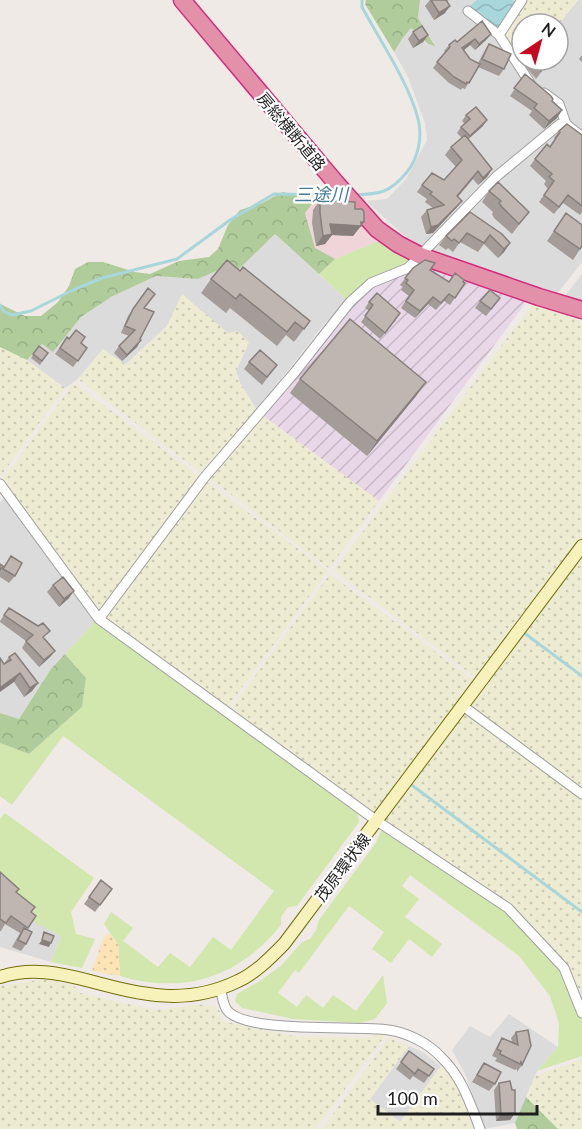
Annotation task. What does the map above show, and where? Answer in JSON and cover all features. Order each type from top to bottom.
[{"type":"highway","name":"房総横断道路","points":[[182,0],[377,229],[420,256],[582,310]]},
{"type":"main road","name":"茂原環状線","points":[[0,977],[22,972],[48,972],[146,996],[173,997],[220,988],[239,981],[284,944],[580,554]]},
{"type":"street","points":[[499,35],[522,0]]},
{"type":"street","points":[[468,11],[499,35],[532,85],[559,104],[566,124],[582,137]]},
{"type":"street","points":[[99,619],[204,478],[295,372],[350,302],[371,283],[408,268],[497,176],[560,124],[566,124]]},
{"type":"street","points":[[0,484],[99,619],[376,821],[508,908],[564,968],[582,1013]]},
{"type":"street","points":[[463,706],[582,794]]},
{"type":"street","points":[[220,988],[226,1010],[236,1017],[274,1025],[322,1029],[391,1030],[422,1042],[442,1057],[459,1078],[480,1129]]},
{"type":"shaded area","points":[[420,0],[519,0],[512,12],[510,12],[498,38],[510,53],[510,72],[525,72],[563,119],[487,181],[422,246],[401,233],[366,201],[387,199],[406,179],[427,140],[425,123],[408,77],[394,52],[411,28],[427,44],[435,45],[418,18]]},
{"type":"shaded area","points":[[524,0],[578,0],[568,12],[516,12]]},
{"type":"shaded area","points":[[578,0],[582,0],[582,134],[526,72],[570,72],[568,12]]},
{"type":"shaded area","points":[[510,21],[510,49],[501,35]]},
{"type":"shaded area","points":[[563,126],[582,141],[582,262],[557,294],[427,252],[492,186]]},
{"type":"shaded area","points":[[315,200],[340,202],[379,241],[335,259],[315,249],[305,212]]},
{"type":"shaded area","points":[[275,234],[347,300],[322,327],[257,410],[240,383],[228,333],[182,295],[167,326],[125,365],[103,349],[78,379],[65,388],[27,360],[42,343],[53,351],[81,317],[111,297],[156,276],[198,279],[223,268],[238,270]]},
{"type":"shaded area","points":[[422,264],[448,276],[527,301],[379,501],[262,415],[367,290]]},
{"type":"shaded area","points":[[582,274],[582,302],[564,297]]},
{"type":"shaded area","points":[[182,294],[228,333],[238,331],[249,343],[236,371],[240,383],[257,410],[204,473],[78,379],[103,349],[126,365],[167,326]]},
{"type":"shaded area","points":[[534,302],[573,315],[582,325],[582,540],[479,676],[475,677],[335,569]]},
{"type":"shaded area","points":[[0,347],[27,360],[65,388],[0,477]]},
{"type":"shaded area","points":[[74,383],[199,476],[199,480],[101,612],[97,611],[1,482]]},
{"type":"shaded area","points":[[262,415],[379,501],[328,568],[208,477]]},
{"type":"shaded area","points":[[207,482],[328,571],[226,709],[104,619]]},
{"type":"shaded area","points":[[5,497],[97,620],[52,668],[19,719],[0,713],[0,502]]},
{"type":"shaded area","points":[[577,560],[582,564],[582,791],[468,705]]},
{"type":"shaded area","points":[[330,574],[472,679],[474,683],[378,814],[372,814],[230,710]]},
{"type":"shaded area","points":[[466,711],[582,797],[582,1007],[566,967],[385,823],[384,817]]},
{"type":"shaded area","points":[[0,879],[34,908],[35,922],[61,936],[51,962],[0,947]]},
{"type":"shaded area","points":[[44,979],[73,985],[80,993],[154,1010],[207,1004],[219,1009],[222,1021],[293,1036],[365,1038],[384,1034],[385,1036],[315,1129],[0,1129],[0,986]]},
{"type":"shaded area","points":[[509,1014],[558,1047],[537,1071],[515,1123],[484,1129],[466,1076],[452,1050],[470,1026],[490,1037]]},
{"type":"shaded area","points":[[389,1038],[409,1046],[370,1099],[400,1122],[441,1066],[458,1086],[473,1129],[322,1129]]},
{"type":"shaded area","points":[[409,1046],[421,1051],[441,1066],[400,1122],[370,1099]]},
{"type":"shaded area","points":[[582,1059],[582,1129],[558,1129],[526,1097],[535,1076]]},
{"type":"green space","points":[[366,0],[420,0],[418,18],[435,46],[428,44],[411,28],[394,52],[365,4]]},
{"type":"green space","points":[[283,192],[315,200],[305,213],[315,248],[335,259],[319,274],[275,234],[238,270],[223,268],[198,279],[156,276],[111,297],[81,317],[53,352],[42,344],[27,360],[0,347],[0,304],[25,316],[41,316],[58,302],[69,286],[75,269],[88,262],[103,262],[150,274],[179,261],[209,257],[218,249],[228,225],[240,210],[262,203]]},
{"type":"green space","points":[[379,241],[412,263],[347,300],[319,274],[335,259]]},
{"type":"green space","points":[[97,620],[357,810],[359,822],[297,906],[288,907],[281,917],[281,925],[247,958],[209,977],[188,982],[166,983],[120,976],[118,944],[104,924],[111,912],[133,928],[123,941],[158,967],[170,953],[190,967],[213,937],[231,950],[274,891],[63,736],[12,805],[0,796],[0,743],[29,754],[82,707],[86,678],[65,654]]},
{"type":"green space","points":[[65,654],[86,678],[82,707],[29,754],[0,743],[0,713],[19,719],[51,669]]},
{"type":"green space","points":[[5,813],[94,878],[71,912],[76,934],[95,939],[82,968],[51,962],[61,936],[34,922],[34,908],[0,879],[0,819]]},
{"type":"green space","points":[[383,828],[507,911],[561,972],[570,987],[582,1021],[582,1056],[537,1071],[558,1047],[559,1023],[550,996],[519,956],[410,875],[402,886],[419,899],[405,917],[442,944],[432,957],[409,939],[391,963],[372,949],[384,932],[349,906],[299,973],[295,970],[278,993],[297,1007],[306,995],[323,1008],[333,995],[356,1011],[383,975],[387,1003],[375,1019],[360,1023],[293,1019],[242,1008],[235,1001],[237,994],[282,965],[302,942],[310,939],[319,920],[375,844]]},
{"type":"green space","points":[[526,1097],[558,1129],[517,1129],[515,1123]]},
{"type":"sand","points":[[110,933],[118,944],[120,976],[92,971],[104,936]]},
{"type":"water","points":[[477,0],[512,0],[517,3],[501,28],[496,30],[469,7]]},
{"type":"building","points":[[431,0],[446,0],[450,6],[439,13]]},
{"type":"building","points":[[482,21],[491,34],[479,44],[475,39],[462,48],[470,59],[480,64],[469,83],[466,84],[437,62],[450,47],[449,45],[455,40],[457,42]]},
{"type":"building","points":[[422,26],[428,35],[419,41],[413,32]]},
{"type":"building","points":[[489,44],[510,54],[504,69],[482,59]]},
{"type":"building","points":[[525,74],[551,96],[552,101],[562,110],[549,121],[534,108],[537,104],[514,88]]},
{"type":"building","points":[[476,107],[487,120],[470,136],[461,127],[470,119],[466,115]]},
{"type":"building","points":[[567,124],[582,135],[582,206],[568,195],[559,207],[544,195],[554,181],[549,177],[552,174],[535,159],[547,144],[550,147],[559,131]]},
{"type":"building","points":[[465,135],[492,169],[483,178],[478,171],[457,196],[462,201],[438,225],[431,227],[427,210],[444,205],[422,185],[432,173],[444,180],[462,160],[451,147]]},
{"type":"building","points":[[498,182],[529,212],[519,224],[502,207],[499,203],[501,201],[489,191]]},
{"type":"building","points":[[320,200],[355,202],[355,209],[362,209],[364,212],[364,222],[361,222],[361,226],[330,224],[332,234],[323,236]]},
{"type":"building","points":[[470,212],[502,234],[510,243],[504,249],[490,235],[484,243],[467,233],[459,243],[454,239],[452,241],[446,236]]},
{"type":"building","points":[[566,213],[582,225],[580,249],[554,231]]},
{"type":"building","points":[[227,260],[240,271],[243,267],[310,321],[304,329],[295,322],[287,332],[240,294],[236,299],[211,279]]},
{"type":"building","points":[[425,260],[435,263],[430,270],[449,282],[455,273],[465,283],[455,298],[449,294],[441,303],[433,297],[420,311],[406,301],[414,290],[406,283],[408,280],[405,278],[413,268]]},
{"type":"building","points":[[148,288],[155,294],[144,308],[154,312],[141,340],[127,355],[119,346],[135,330],[125,326],[133,309]]},
{"type":"building","points":[[490,290],[500,298],[491,309],[480,301]]},
{"type":"building","points":[[377,293],[400,313],[385,333],[365,316],[373,305],[369,302]]},
{"type":"building","points":[[350,319],[426,382],[377,441],[300,379]]},
{"type":"building","points":[[76,330],[85,337],[81,343],[87,348],[78,361],[60,348],[67,337],[69,339]]},
{"type":"building","points":[[39,346],[48,353],[42,361],[33,354]]},
{"type":"building","points":[[260,350],[277,365],[267,377],[249,362]]},
{"type":"building","points":[[11,556],[22,563],[15,576],[3,569]]},
{"type":"building","points":[[63,577],[74,591],[64,599],[53,585]]},
{"type":"building","points":[[9,608],[38,626],[43,623],[50,631],[43,637],[55,651],[44,660],[26,641],[33,635],[4,615]]},
{"type":"building","points":[[15,653],[38,683],[30,688],[20,673],[0,688],[0,658],[4,664],[11,660],[9,657]]},
{"type":"building","points":[[0,872],[19,889],[16,892],[35,907],[31,912],[36,916],[28,928],[11,916],[6,923],[0,919]]},
{"type":"building","points":[[101,880],[112,889],[100,905],[89,897]]},
{"type":"building","points":[[24,928],[32,932],[26,944],[18,940]]},
{"type":"building","points":[[44,932],[54,936],[51,943],[42,940]]},
{"type":"building","points":[[528,1030],[531,1046],[522,1065],[521,1062],[520,1064],[500,1054],[501,1051],[497,1049],[502,1038],[518,1045],[516,1032]]},
{"type":"building","points":[[409,1051],[434,1069],[429,1076],[418,1069],[415,1074],[401,1062]]},
{"type":"building","points":[[484,1063],[501,1072],[495,1084],[477,1075]]},
{"type":"building","points":[[510,1081],[512,1090],[515,1090],[515,1113],[501,1114],[499,1083]]},
{"type":"waterway","name":"三途川","points":[[354,195],[384,191],[401,179],[414,160],[420,133],[418,119],[408,92],[362,7],[362,0]]},
{"type":"waterway","name":"三途川","points":[[0,305],[3,311],[12,315],[31,311],[102,278],[177,259],[230,220],[274,194],[339,195]]},
{"type":"waterway","points":[[523,632],[582,676]]},
{"type":"waterway","points":[[409,783],[582,912]]}]
